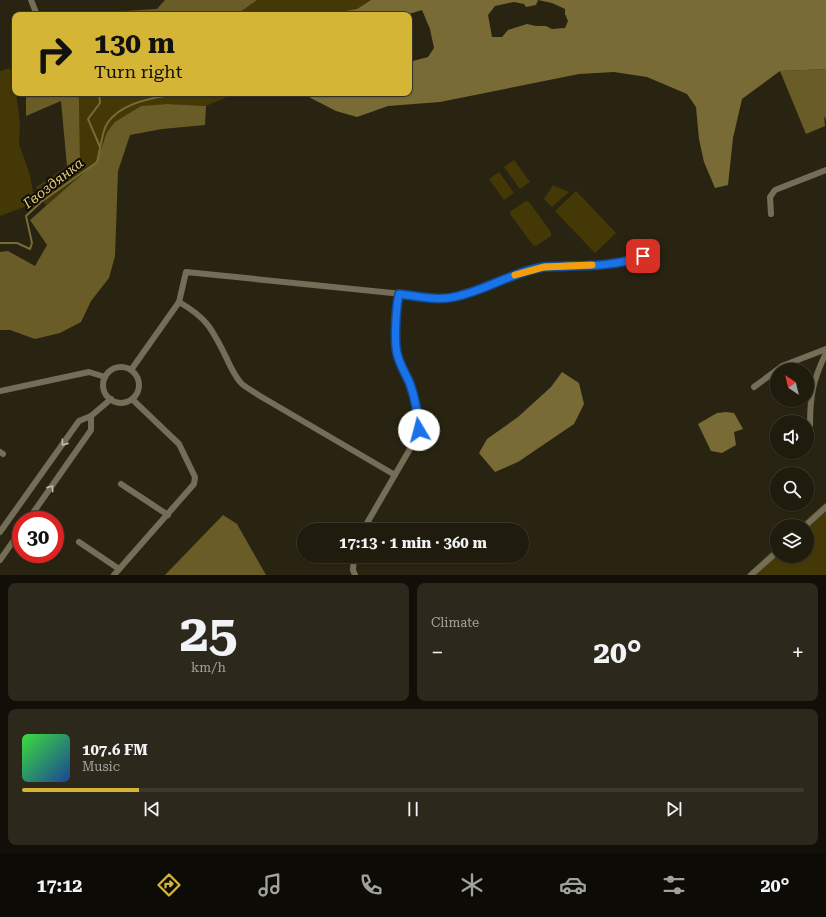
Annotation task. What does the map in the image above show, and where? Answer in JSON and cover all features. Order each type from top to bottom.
[{"type":"street","points":[[31,0],[36,12]]},
{"type":"street","points":[[771,214],[770,197],[775,190],[826,170]]},
{"type":"street","points":[[131,370],[179,302],[186,272],[440,298],[470,293],[528,271],[544,267],[589,266],[620,262],[643,256],[648,251]]},
{"type":"street","points":[[367,523],[414,442],[419,430],[410,385],[396,353],[397,303],[399,294]]},
{"type":"street","points":[[179,302],[193,310],[205,320],[213,331],[232,369],[242,383],[260,396],[395,476]]},
{"type":"street","points":[[790,363],[826,349]]},
{"type":"street","points":[[810,415],[811,394],[817,372],[826,353]]},
{"type":"street","points":[[121,367],[131,370],[138,378],[137,392],[132,399],[127,402],[120,402],[111,399],[105,393],[103,387],[107,373],[113,368],[121,367]]},
{"type":"street","points":[[0,391],[89,372],[105,376]]},
{"type":"street","points":[[754,387],[770,375]]},
{"type":"street","points":[[0,532],[79,421],[91,416],[111,399]]},
{"type":"street","points":[[114,575],[194,484],[195,477],[179,444],[132,399]]},
{"type":"street","points":[[34,511],[91,430],[91,416]]},
{"type":"street","points":[[121,484],[168,515]]},
{"type":"street","points":[[813,519],[826,507]]},
{"type":"street","points":[[79,542],[119,569]]},
{"type":"street","points":[[0,560],[12,543]]},
{"type":"street","points":[[751,575],[770,558]]},
{"type":"street","points":[[354,563],[353,570],[355,575]]},
{"type":"shaded area","points":[[165,0],[257,0],[240,12],[124,12],[157,9]]},
{"type":"shaded area","points":[[257,0],[371,0],[357,9],[339,12],[240,12]]},
{"type":"shaded area","points":[[371,0],[538,0],[826,0],[826,69],[780,71],[742,99],[733,138],[728,185],[715,188],[704,162],[699,139],[696,107],[687,94],[647,77],[614,72],[579,74],[440,102],[388,106],[357,117],[336,111],[307,96],[412,96],[412,61],[428,57],[434,48],[430,29],[422,10],[412,13],[339,12],[357,9]],"holes":[[[538,0],[552,3],[565,9],[565,14],[568,21],[565,28],[552,29],[546,26],[527,24],[508,30],[502,37],[492,37],[488,15],[495,6],[514,2],[524,4],[526,7],[536,5]]]},
{"type":"shaded area","points":[[9,68],[12,72],[12,96],[16,96],[20,124],[19,144],[30,175],[35,203],[0,216],[0,71]]},
{"type":"shaded area","points":[[826,69],[825,126],[806,134],[780,71]]},
{"type":"shaded area","points":[[26,96],[78,96],[80,158],[67,166],[61,101],[26,116]]},
{"type":"shaded area","points":[[78,96],[229,96],[206,106],[167,104],[141,106],[107,132],[97,161],[46,206],[36,187],[80,158]]},
{"type":"shaded area","points":[[167,104],[206,106],[205,125],[162,129],[130,135],[118,171],[115,256],[109,278],[91,301],[81,322],[60,333],[35,339],[10,330],[0,330],[0,252],[8,251],[35,266],[47,245],[30,220],[97,161],[107,132],[115,122],[141,106]]},
{"type":"shaded area","points":[[514,160],[530,182],[520,189],[504,167]]},
{"type":"shaded area","points":[[499,172],[514,193],[504,200],[489,179]]},
{"type":"shaded area","points":[[553,185],[569,192],[552,207],[544,199]]},
{"type":"shaded area","points":[[576,191],[616,233],[595,253],[555,211]]},
{"type":"shaded area","points":[[526,201],[529,202],[551,232],[551,236],[536,246],[533,245],[510,214],[511,211]]},
{"type":"shaded area","points":[[562,372],[579,383],[584,404],[574,424],[518,462],[495,472],[479,453],[487,439],[518,417],[551,387]]},
{"type":"shaded area","points":[[717,413],[734,413],[743,429],[734,432],[736,445],[722,453],[711,451],[698,424]]},
{"type":"shaded area","points":[[826,502],[826,575],[746,575],[770,553],[770,563],[814,563],[814,519],[807,519]]},
{"type":"shaded area","points":[[223,515],[237,524],[266,575],[165,575]]},
{"type":"waterway","points":[[99,96],[100,103],[88,119],[100,147]]},
{"type":"waterway","name":"Гвоздянка","points":[[0,243],[17,243],[30,249],[32,243],[26,216],[41,202],[97,162],[102,136],[111,119],[119,111],[142,101],[167,96]]},
{"type":"slow traffic","points":[[515,275],[544,267],[592,265]]},
{"type":"route","points":[[419,430],[410,385],[396,353],[397,303],[399,294],[440,298],[453,297],[470,293],[518,274],[544,267],[589,266],[633,260],[643,256]]}]
